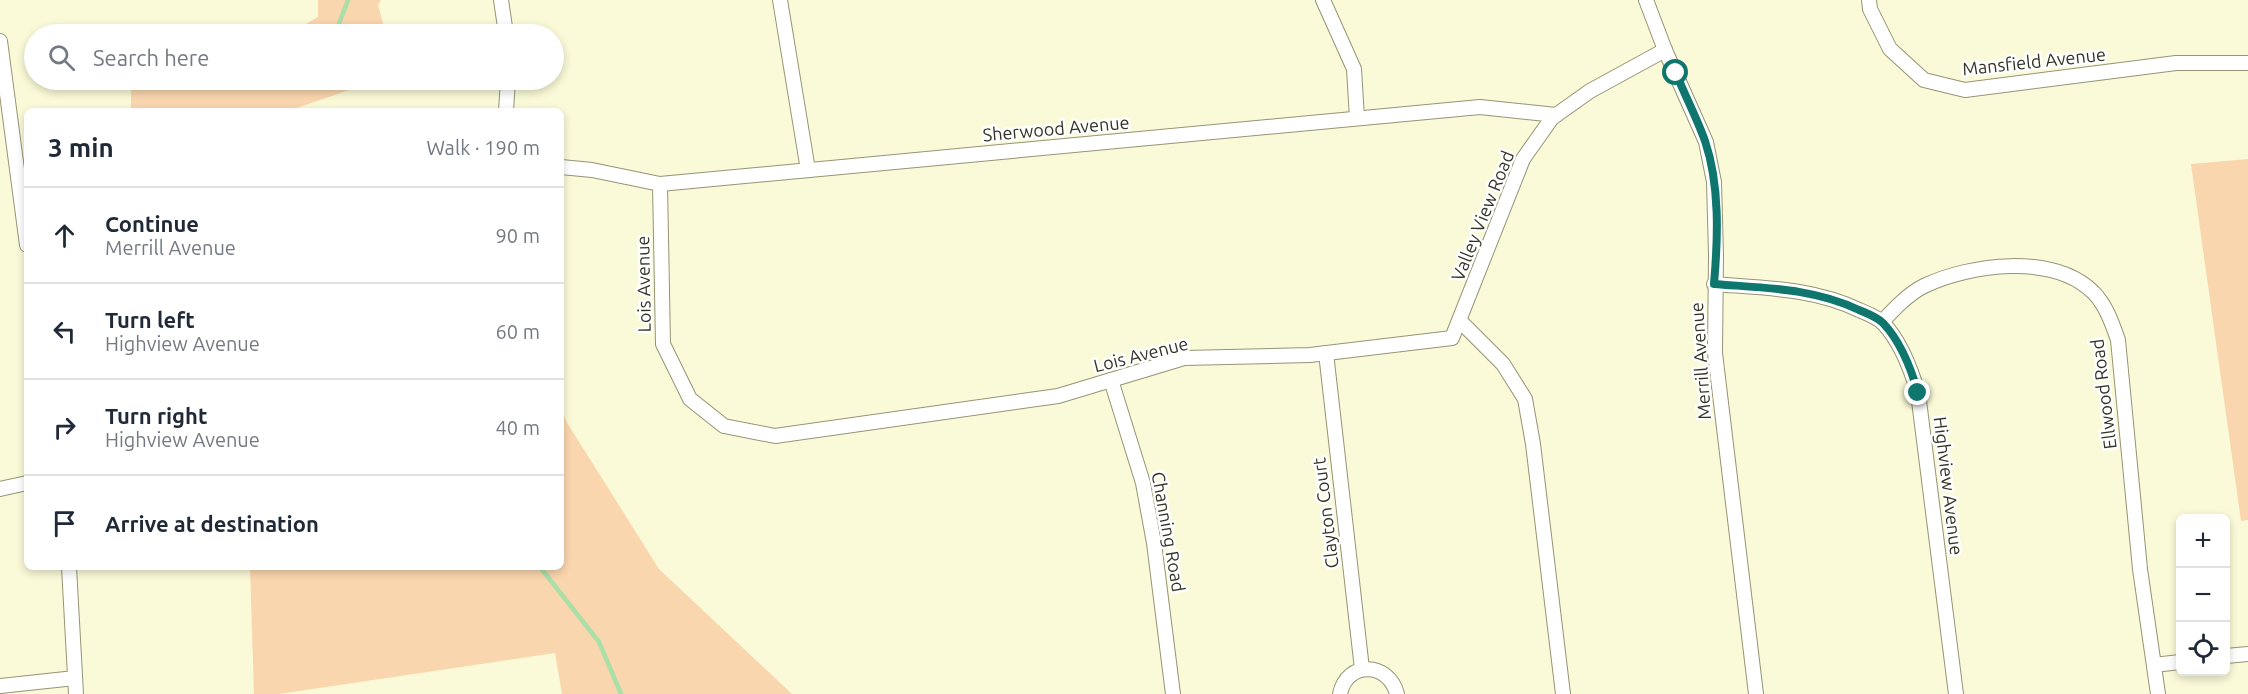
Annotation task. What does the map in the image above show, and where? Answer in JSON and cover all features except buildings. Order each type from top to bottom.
[{"type":"street","points":[[501,0],[505,24]]},
{"type":"street","points":[[780,0],[808,170]]},
{"type":"street","points":[[1323,0],[1354,69],[1357,118]]},
{"type":"street","name":"Merrill Avenue","points":[[1646,0],[1665,50],[1706,142],[1714,193],[1715,353],[1756,694]]},
{"type":"street","name":"Mansfield Avenue","points":[[1869,0],[1870,9],[1890,49],[1924,80],[1965,90],[2176,63],[2248,63]]},
{"type":"street","points":[[0,41],[6,128],[24,228]]},
{"type":"street","name":"Valley View Road","points":[[1460,321],[1523,159],[1556,116],[1590,91],[1665,50]]},
{"type":"street","points":[[506,108],[507,90]]},
{"type":"street","name":"Sherwood Avenue","points":[[564,167],[592,170],[660,184],[1480,107],[1556,116]]},
{"type":"street","name":"Lois Avenue","points":[[660,184],[663,344],[690,399],[724,426],[775,436],[1058,396],[1184,358],[1326,353],[1452,338],[1460,321]]},
{"type":"street","name":"Ellwood Road","points":[[1882,322],[1922,287],[1954,274],[2032,266],[2068,276],[2094,293],[2105,307],[2118,340],[2140,569],[2158,694]]},
{"type":"street","points":[[1714,284],[1812,292],[1843,302],[1882,322]]},
{"type":"street","points":[[1460,321],[1503,364],[1525,399],[1533,444],[1563,694]]},
{"type":"street","name":"Highview Avenue","points":[[1882,322],[1910,367],[1918,393],[1956,694]]},
{"type":"street","name":"Clayton Court","points":[[1326,353],[1362,669]]},
{"type":"street","name":"Channing Road","points":[[1111,380],[1143,483],[1154,543],[1173,694]]},
{"type":"street","points":[[0,489],[24,484]]},
{"type":"street","points":[[69,570],[76,694]]},
{"type":"street","points":[[2230,656],[2248,654]]},
{"type":"street","points":[[2154,665],[2176,663]]},
{"type":"street","points":[[1340,694],[1346,678],[1362,669],[1381,671],[1389,677],[1397,694]]},
{"type":"street","points":[[0,686],[75,678]]},
{"type":"shaded area","points":[[318,0],[381,0],[378,5],[383,24],[306,24],[318,17]]},
{"type":"shaded area","points":[[131,90],[349,90],[297,108],[131,108]]},
{"type":"shaded area","points":[[2248,159],[2248,520],[2241,521],[2191,164]]},
{"type":"shaded area","points":[[564,415],[659,569],[792,694],[562,694],[555,653],[279,694],[254,694],[250,570],[564,570]]},
{"type":"waterway","points":[[339,24],[348,0]]},
{"type":"waterway","points":[[542,570],[599,642],[621,694]]},
{"type":"route","points":[[1676,73],[1706,142],[1714,182],[1716,226],[1714,284],[1812,292],[1843,302],[1882,322],[1895,339],[1910,367],[1918,393]]}]
